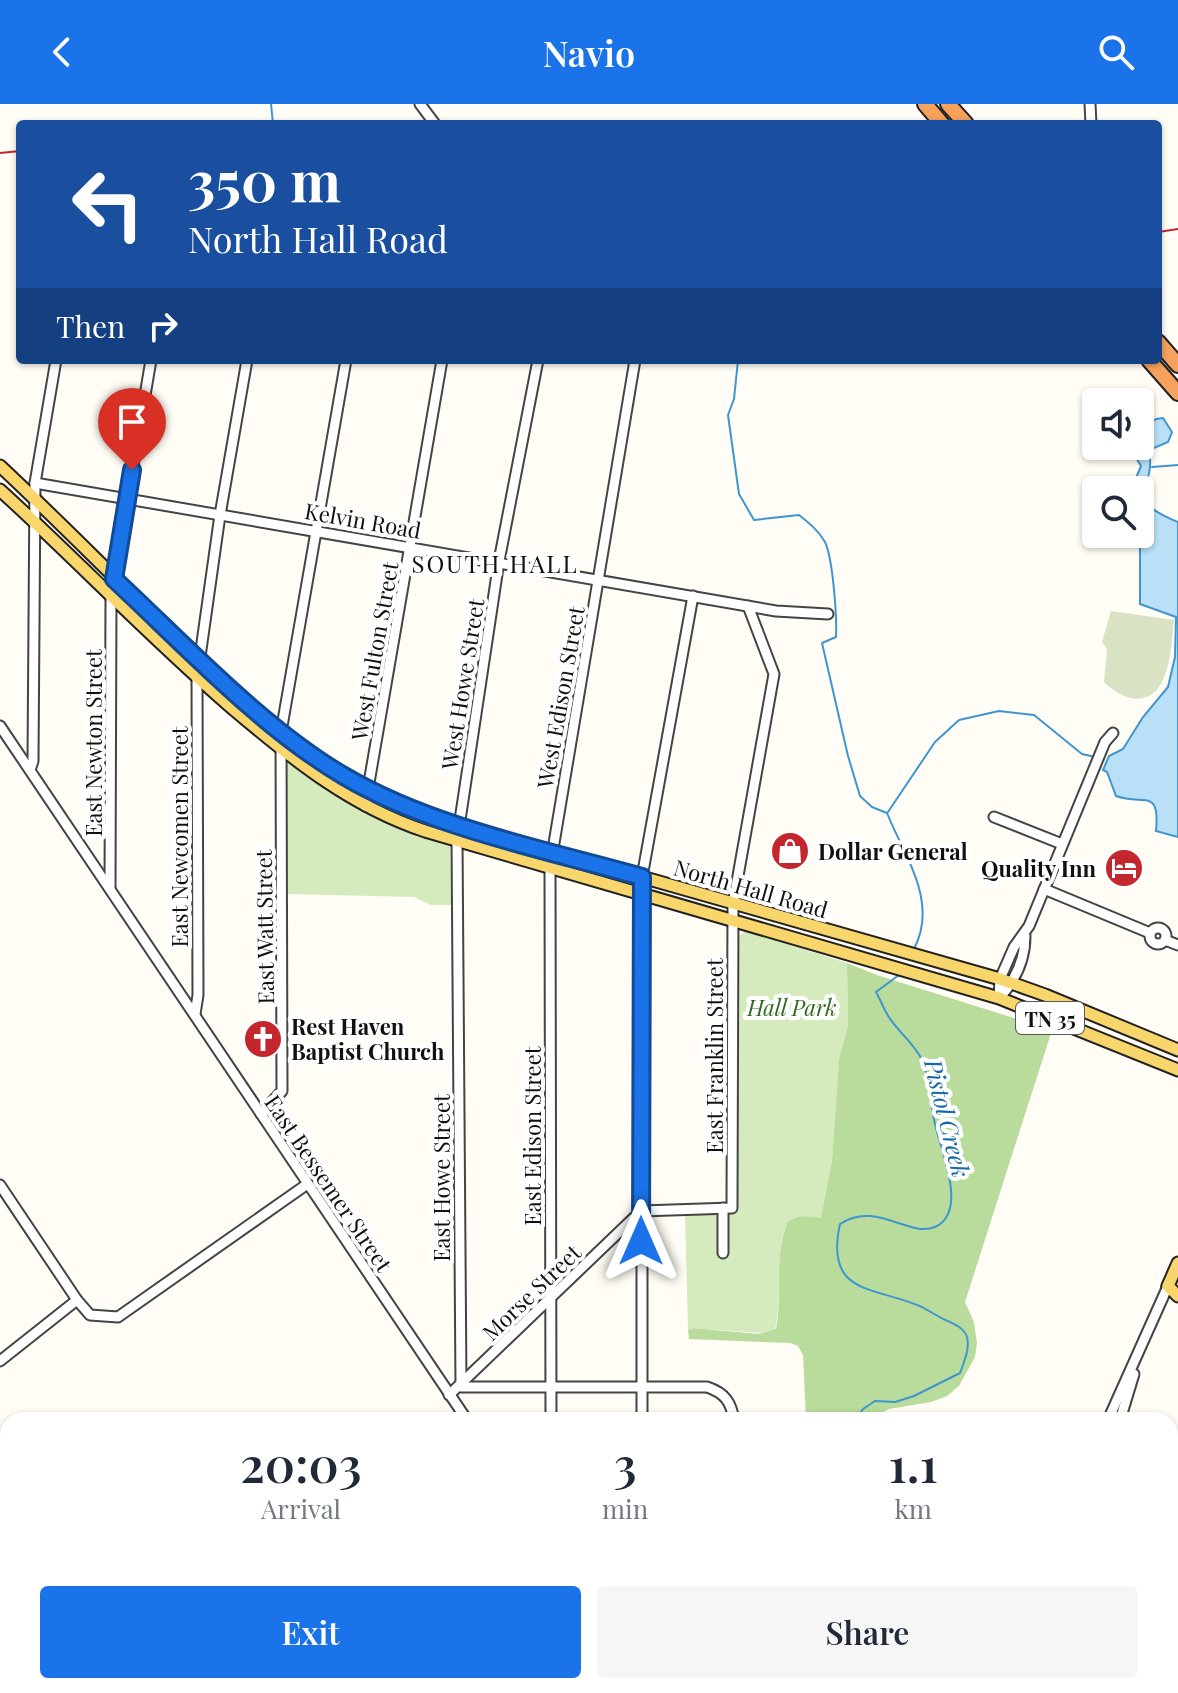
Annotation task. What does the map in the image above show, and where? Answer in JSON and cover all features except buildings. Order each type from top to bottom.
[{"type":"highway","points":[[925,104],[939,120]]},
{"type":"highway","points":[[948,104],[962,120]]},
{"type":"highway","points":[[1162,347],[1178,365]]},
{"type":"highway","points":[[1153,364],[1178,393]]},
{"type":"main road","name":"North Hall Road","points":[[0,466],[114,579],[281,732],[326,765],[368,789],[404,806],[459,825],[1000,979],[1178,1050]]},
{"type":"main road","name":"North Hall Road","points":[[0,490],[197,678],[281,750],[365,806],[401,823],[457,840],[999,998],[1178,1070]]},
{"type":"main road","points":[[1178,1263],[1173,1286],[1178,1296]]},
{"type":"street","points":[[30,770],[33,761],[34,498],[55,364]]},
{"type":"street","name":"East Newton Street","points":[[110,890],[111,596],[150,364]]},
{"type":"street","name":"East Newcomen Street","points":[[195,1014],[198,995],[197,678],[220,515],[246,364]]},
{"type":"street","name":"East Watt Street","points":[[261,1114],[282,1091],[281,732],[345,364]]},
{"type":"street","name":"West Fulton Street","points":[[365,806],[441,364]]},
{"type":"street","name":"West Howe Street","points":[[459,825],[499,561],[537,364]]},
{"type":"street","name":"West Edison Street","points":[[552,851],[634,364]]},
{"type":"street","name":"Kelvin Road","points":[[35,483],[776,611],[828,614]]},
{"type":"street","points":[[642,1412],[642,877],[693,596]]},
{"type":"street","name":"East Franklin Street","points":[[723,1253],[727,1208],[733,904],[774,674],[748,606]]},
{"type":"street","name":"East Bessemer Street","points":[[0,726],[461,1412]]},
{"type":"street","points":[[999,998],[1013,984],[1025,948],[1025,936],[1101,751],[1113,733]]},
{"type":"street","points":[[994,817],[1062,844]]},
{"type":"street","name":"East Howe Street","points":[[459,825],[461,1387]]},
{"type":"street","name":"East Edison Street","points":[[551,1412],[552,851]]},
{"type":"street","points":[[1044,889],[1150,933],[1161,928],[1165,932],[1165,940],[1178,945]]},
{"type":"street","points":[[999,998],[1000,979],[1014,947],[1025,936]]},
{"type":"street","points":[[0,1185],[90,1315],[118,1317],[306,1185]]},
{"type":"street","points":[[641,1211],[727,1208]]},
{"type":"street","name":"Morse Street","points":[[449,1395],[461,1387],[641,1211]]},
{"type":"street","points":[[1112,1412],[1173,1286]]},
{"type":"street","points":[[0,1361],[77,1300]]},
{"type":"street","points":[[1122,1412],[1142,1348]]},
{"type":"street","points":[[461,1387],[697,1387],[715,1390],[729,1401],[732,1412]]},
{"type":"green space","points":[[1111,611],[1174,620],[1166,671],[1154,693],[1144,698],[1127,697],[1104,682],[1107,649],[1102,642]]},
{"type":"green space","points":[[289,762],[371,815],[450,844],[451,905],[431,905],[414,897],[286,894],[286,765]]},
{"type":"green space","name":"Hall Park","points":[[746,931],[847,963],[848,1025],[839,1059],[832,1160],[821,1219],[800,1216],[788,1221],[783,1235],[775,1330],[761,1333],[688,1330],[685,1213],[737,1212],[736,943],[737,937]]},
{"type":"green space","points":[[847,963],[1052,1030],[965,1302],[974,1322],[977,1343],[975,1357],[959,1386],[947,1396],[931,1402],[883,1412],[806,1412],[803,1355],[798,1346],[790,1343],[689,1339],[688,1330],[759,1334],[776,1329],[779,1262],[788,1221],[800,1216],[821,1218],[832,1160],[839,1059],[848,1025]]},
{"type":"water","points":[[1163,418],[1172,432],[1168,442],[1154,448],[1154,420]]},
{"type":"water","points":[[1137,460],[1150,460],[1149,476],[1137,476],[1141,466]]},
{"type":"water","points":[[1154,510],[1178,522],[1178,837],[1156,831],[1157,817],[1152,803],[1116,796],[1107,772],[1103,770],[1109,756],[1123,749],[1143,717],[1168,687],[1175,657],[1176,617],[1140,604],[1140,548],[1154,548]]},
{"type":"waterway","name":"Pistol Creek","points":[[271,104],[273,120]]},
{"type":"waterway","name":"Pistol Creek","points":[[738,364],[734,399],[728,415],[739,494],[754,520],[799,515],[825,542],[832,574],[836,637],[822,643],[860,796],[872,807],[887,813],[916,879],[923,914],[914,949]]},
{"type":"waterway","points":[[1152,467],[1178,465]]},
{"type":"waterway","points":[[888,812],[935,742],[959,720],[999,711],[1034,715],[1082,754],[1095,757]]},
{"type":"waterway","name":"Pistol Creek","points":[[861,1412],[875,1401],[895,1402],[914,1396],[960,1373],[968,1346],[967,1337],[957,1326],[922,1307],[857,1285],[839,1264],[837,1247],[840,1224],[866,1216],[925,1229],[935,1227],[945,1219],[950,1208],[950,1179],[924,1066],[917,1052],[891,1020],[876,992],[899,975]]},
{"type":"railway","points":[[0,153],[16,151]]},
{"type":"railway","points":[[1162,231],[1178,229]]},
{"type":"place","name":"Dollar General","points":[[790,851]]},
{"type":"place","name":"Quality Inn","points":[[1124,868]]},
{"type":"place","name":"Rest Haven Baptist Church","points":[[263,1039]]},
{"type":"district","name":"SOUTH HALL","points":[[495,563]]},
{"type":"route","points":[[132,470],[114,579],[281,732],[344,776],[404,806],[459,825],[642,877],[641,1241]]}]
